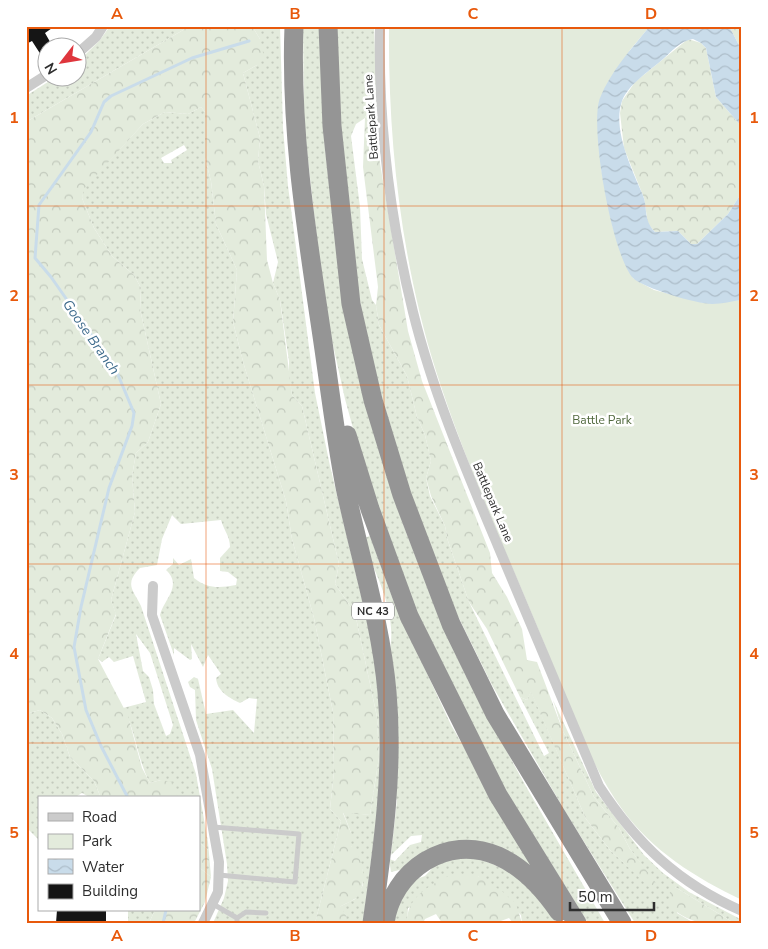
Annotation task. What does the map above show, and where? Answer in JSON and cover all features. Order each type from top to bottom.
[{"type":"highway","points":[[294,26],[292,84],[294,124],[317,302],[342,419],[370,510],[409,616],[498,795],[577,923]]},
{"type":"highway","points":[[328,26],[332,126],[351,304],[373,400],[402,495],[451,624],[495,714],[622,923]]},
{"type":"highway","name":"NC 43","points":[[317,302],[345,484],[380,644],[387,690],[390,782],[372,923]]},
{"type":"highway","points":[[385,923],[387,906],[400,883],[411,871],[426,860],[462,850],[497,855],[517,868],[535,884],[567,923]]},
{"type":"street","points":[[88,44],[96,37],[103,26]]},
{"type":"street","name":"Battlepark Lane","points":[[380,26],[383,120],[388,179],[406,278],[434,385],[460,457],[599,786],[631,830],[650,852],[674,873],[700,890],[742,911]]},
{"type":"street","points":[[26,88],[38,80]]},
{"type":"street","points":[[153,586],[152,615],[200,755],[213,827],[219,875],[218,892],[203,923]]},
{"type":"lane","points":[[213,827],[299,834],[295,882],[219,875]]},
{"type":"lane","points":[[213,904],[237,920],[246,912],[266,913]]},
{"type":"green space","points":[[110,26],[190,26],[88,86],[88,52]]},
{"type":"green space","points":[[190,26],[252,26],[260,39],[264,57],[257,65],[243,73],[260,138],[258,161],[264,186],[267,260],[280,300],[292,395],[302,406],[339,564],[335,584],[355,613],[377,717],[379,757],[370,815],[343,813],[351,833],[351,846],[359,857],[363,871],[363,885],[357,897],[340,907],[347,917],[347,923],[315,923],[341,821],[330,809],[334,771],[333,712],[314,618],[292,539],[286,501],[244,365],[233,322],[237,270],[216,224],[211,181],[205,158],[205,112],[201,107],[188,114],[165,112],[143,124],[84,189],[82,198],[94,228],[112,256],[134,275],[141,288],[140,309],[161,404],[148,442],[136,453],[132,476],[135,512],[111,600],[116,614],[98,659],[128,716],[142,768],[150,783],[161,780],[173,782],[177,796],[100,796],[94,781],[70,757],[62,734],[52,718],[40,710],[26,714],[26,122],[84,88],[88,88],[88,86]]},
{"type":"green space","points":[[252,26],[280,26],[283,128],[288,186],[315,393],[330,466],[380,674],[385,753],[363,923],[347,923],[347,917],[339,907],[355,899],[363,885],[363,871],[351,846],[351,833],[343,812],[370,815],[379,757],[377,717],[355,613],[335,584],[339,564],[302,406],[292,395],[280,300],[273,283],[278,262],[266,214],[264,186],[258,161],[260,138],[243,73],[257,65],[260,39]]},
{"type":"green space","points":[[303,26],[320,26],[325,148],[340,277],[387,473],[403,524],[444,630],[467,678],[524,783],[605,923],[588,923],[491,767],[423,629],[368,483],[345,399],[325,309],[304,125]]},
{"type":"green space","points":[[336,26],[374,26],[379,157],[370,139],[372,118],[368,111],[365,118],[356,124],[351,136],[360,207],[362,259],[372,300],[376,305],[379,325],[407,376],[417,417],[425,435],[431,461],[426,478],[430,496],[445,526],[448,541],[469,602],[544,756],[549,753],[520,697],[527,700],[531,691],[586,819],[610,850],[649,886],[644,868],[630,849],[619,828],[594,797],[563,731],[553,700],[596,792],[644,855],[663,873],[689,892],[742,920],[742,923],[734,923],[675,887],[677,913],[694,923],[635,923],[566,813],[492,685],[454,608],[410,495],[373,366],[363,323],[344,190]]},
{"type":"green space","name":"Battle Park","points":[[389,26],[650,26],[630,50],[600,99],[601,168],[613,228],[633,278],[654,290],[704,303],[742,300],[742,900],[692,873],[661,850],[634,824],[609,790],[586,747],[484,502],[436,371],[424,329],[405,244],[394,157],[389,70]]},
{"type":"green space","points":[[729,26],[742,26],[742,51]]},
{"type":"green space","points":[[688,39],[701,43],[706,48],[716,97],[742,127],[742,192],[728,214],[697,244],[691,244],[678,231],[655,232],[648,224],[644,198],[624,148],[620,113],[622,101],[635,82]]},
{"type":"green space","points":[[38,88],[84,88],[26,122],[26,96]]},
{"type":"green space","points":[[201,107],[205,112],[205,158],[211,181],[216,224],[237,270],[233,322],[244,365],[286,501],[292,539],[314,618],[333,712],[334,771],[330,809],[341,821],[315,923],[213,923],[224,898],[228,881],[227,864],[212,769],[196,720],[195,690],[190,687],[188,682],[194,677],[198,679],[206,714],[233,710],[254,733],[257,699],[249,698],[240,703],[224,694],[216,678],[221,674],[208,655],[203,667],[191,644],[192,659],[190,660],[174,648],[174,655],[160,615],[173,587],[171,576],[166,570],[173,564],[173,558],[179,565],[191,559],[194,578],[199,582],[219,587],[236,585],[237,579],[228,572],[220,571],[220,558],[230,547],[221,520],[181,524],[172,515],[162,539],[157,565],[140,568],[132,578],[131,583],[141,606],[196,774],[200,796],[176,796],[161,780],[150,783],[123,708],[146,702],[133,656],[114,662],[109,657],[102,662],[98,659],[116,615],[111,600],[135,512],[132,476],[136,453],[148,442],[161,404],[140,309],[141,288],[134,275],[112,256],[94,228],[82,198],[83,189],[143,124],[165,112],[188,114]],"holes":[[[184,145],[187,150],[171,160],[172,163],[164,163],[161,158]],[[136,634],[150,653],[173,725],[170,734],[166,736],[154,704],[153,690],[149,677],[143,671]]]},
{"type":"green space","points":[[369,111],[372,118],[370,139],[379,157],[408,331],[422,381],[490,553],[492,573],[507,597],[522,629],[527,660],[537,662],[563,731],[594,797],[619,828],[630,849],[656,883],[649,887],[610,850],[586,819],[531,692],[527,700],[520,697],[487,629],[469,602],[448,541],[445,526],[431,496],[426,478],[431,461],[425,435],[417,417],[407,376],[379,325],[376,305],[378,287],[363,167],[365,118]]},
{"type":"green space","points":[[370,536],[394,602],[451,725],[538,874],[488,849],[391,872],[389,859],[395,861],[410,845],[421,842],[422,835],[411,836],[391,855],[397,800],[393,796],[388,658],[391,643],[391,627],[389,612],[380,582],[361,539]]},
{"type":"green space","points":[[40,710],[52,718],[62,734],[70,757],[94,781],[100,796],[87,796],[82,793],[77,796],[38,796],[38,839],[26,827],[26,714]]},
{"type":"green space","points":[[200,797],[208,842],[211,877],[200,868],[208,850],[200,843]]},
{"type":"green space","points":[[200,843],[208,850],[209,861],[200,868]]},
{"type":"green space","points":[[470,857],[498,866],[520,880],[539,899],[557,923],[522,923],[521,915],[478,876],[408,908],[407,923],[389,923],[408,882],[425,876],[438,862]]},
{"type":"green space","points":[[200,868],[211,877],[205,902],[200,912]]},
{"type":"green space","points":[[453,874],[478,876],[503,892],[516,904],[522,923],[513,923],[509,918],[498,922],[442,923],[436,914],[425,919],[423,923],[407,923],[411,905],[416,898],[429,887]]},
{"type":"green space","points":[[675,887],[734,923],[699,922],[685,917],[669,906],[670,891]]},
{"type":"green space","points":[[128,912],[154,912],[149,923],[128,923]]},
{"type":"green space","points":[[154,912],[200,912],[194,923],[149,923]]},
{"type":"water","points":[[650,26],[729,26],[742,51],[742,127],[716,97],[706,48],[693,39],[676,47],[629,89],[622,101],[620,124],[624,148],[644,199],[648,222],[655,232],[678,231],[691,244],[697,244],[728,214],[742,192],[740,245],[742,300],[716,304],[705,303],[671,295],[647,286],[633,278],[625,265],[617,244],[604,190],[597,113],[604,88],[622,60]]},
{"type":"building","points":[[26,26],[55,26],[45,33],[48,38],[38,38],[38,50],[32,41],[26,44]]},
{"type":"building","points":[[57,912],[106,912],[106,923],[56,923]]},
{"type":"waterway","name":"Goose Branch","points":[[127,796],[101,746],[86,710],[74,647],[81,607],[109,488],[132,426],[134,413],[116,370],[51,277],[35,258],[39,205],[91,132],[104,102],[111,96],[192,58],[249,41]]},
{"type":"waterway","name":"Goose Branch","points":[[163,923],[166,912]]}]
